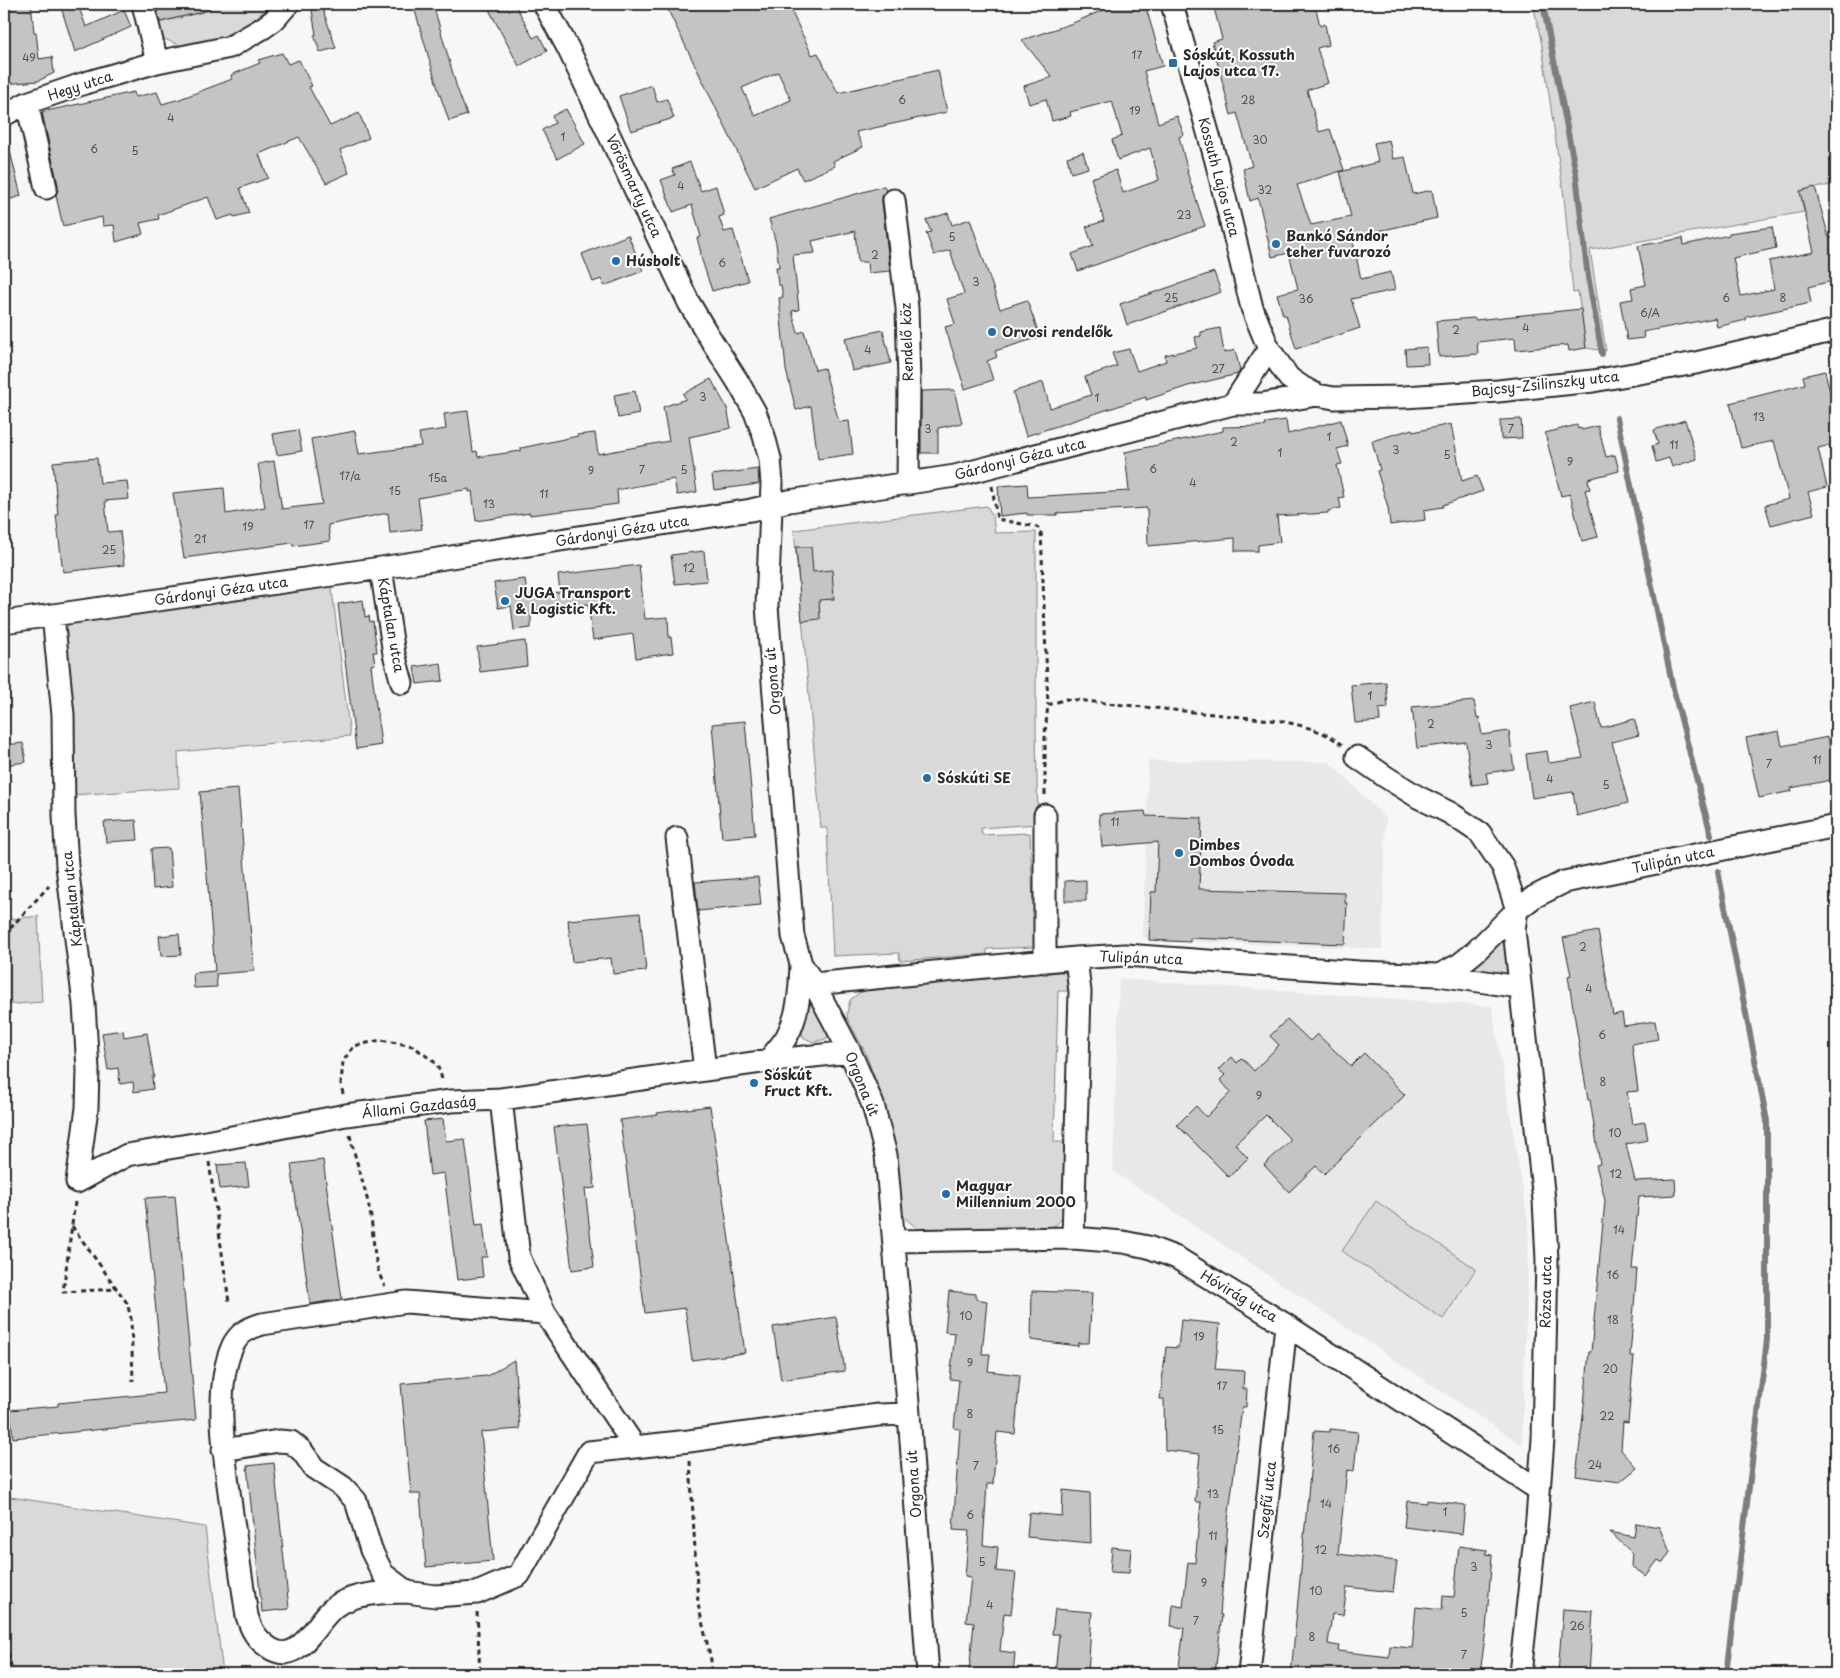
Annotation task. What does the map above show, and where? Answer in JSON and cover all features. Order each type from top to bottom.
[{"type":"street","points":[[143,4],[158,62]]},
{"type":"street","name":"Hegy utca","points":[[4,115],[27,103],[85,83],[158,62],[230,47],[274,20],[288,4]]},
{"type":"street","name":"Vörösmarty utca","points":[[544,4],[572,56],[689,303],[755,412],[770,459],[772,506]]},
{"type":"street","name":"Kossuth Lajos utca","points":[[1172,4],[1216,161],[1252,308],[1269,349]]},
{"type":"street","points":[[27,103],[46,188]]},
{"type":"street","name":"Rendelő köz","points":[[894,200],[907,308],[909,382],[908,484]]},
{"type":"street","name":"Bajcsy-Zsilinszky utca","points":[[1269,349],[1289,378],[1317,395],[1334,398],[1404,397],[1498,390],[1623,377],[1696,363],[1836,330]]},
{"type":"street","points":[[1233,404],[1269,349]]},
{"type":"street","name":"Gárdonyi Géza utca","points":[[4,622],[381,568],[955,476],[1233,404],[1261,404],[1317,395]]},
{"type":"street","name":"Orgona út","points":[[772,506],[767,606],[794,936],[801,964],[814,984],[850,1052],[873,1105],[886,1155],[895,1240],[928,1674]]},
{"type":"street","name":"Káptalan utca","points":[[381,568],[394,654],[402,683]]},
{"type":"street","name":"Káptalan utca","points":[[53,615],[63,715],[64,815],[67,866],[84,1004],[88,1070],[87,1108],[77,1182]]},
{"type":"street","points":[[1357,757],[1418,796],[1450,812],[1480,833],[1503,867],[1517,910]]},
{"type":"street","points":[[1045,815],[1045,962]]},
{"type":"street","name":"Tulipán utca","points":[[1439,975],[1460,964],[1475,952],[1517,910],[1534,897],[1564,882],[1836,826]]},
{"type":"street","points":[[677,838],[705,1070]]},
{"type":"street","name":"Rózsa utca","points":[[1517,910],[1514,930],[1544,1200],[1547,1260],[1543,1439],[1520,1674]]},
{"type":"street","name":"Tulipán utca","points":[[814,984],[1076,958],[1125,955],[1359,972],[1439,975],[1520,988]]},
{"type":"street","points":[[1073,1238],[1080,992],[1076,958]]},
{"type":"street","points":[[768,1061],[787,1036],[795,1018],[801,964]]},
{"type":"street","name":"Állami Gazdaság","points":[[77,1182],[127,1155],[346,1115],[451,1101],[501,1099],[768,1061],[850,1052]]},
{"type":"street","points":[[501,1099],[519,1257],[545,1314],[635,1447]]},
{"type":"street","name":"Hóvirág utca","points":[[895,1240],[1073,1238],[1123,1242],[1148,1247],[1170,1256],[1286,1325],[1539,1490]]},
{"type":"street","points":[[545,1314],[406,1302],[262,1324],[246,1329],[234,1345],[226,1369],[223,1397],[223,1450],[247,1616],[251,1629],[260,1643],[272,1651],[286,1653],[302,1645],[338,1604],[362,1595],[407,1592],[435,1596],[476,1593],[519,1575],[589,1452],[689,1441],[878,1415],[909,1414]]},
{"type":"street","name":"Szegfű utca","points":[[1249,1674],[1286,1325]]},
{"type":"street","points":[[223,1450],[279,1441],[291,1442],[302,1451],[314,1468],[343,1487],[356,1501],[371,1550],[384,1574],[407,1592]]},
{"type":"path","points":[[989,467],[997,519],[1037,527],[1041,531],[1048,705],[1045,732],[1045,815]]},
{"type":"path","points":[[1048,705],[1066,699],[1281,720],[1331,736],[1357,757]]},
{"type":"path","points":[[4,935],[67,866]]},
{"type":"path","points":[[406,1302],[387,1289],[378,1274],[369,1207],[346,1115],[341,1084],[343,1061],[354,1046],[381,1040],[413,1046],[437,1064],[451,1101]]},
{"type":"path","points":[[206,1142],[229,1302]]},
{"type":"path","points":[[77,1182],[63,1292],[118,1289]]},
{"type":"path","points":[[72,1226],[127,1302],[131,1318],[133,1381]]},
{"type":"path","points":[[689,1441],[698,1604],[711,1660],[711,1674]]},
{"type":"path","points":[[476,1593],[480,1674]]},
{"type":"path","points":[[4,1636],[13,1674]]},
{"type":"shaded area","points":[[200,4],[273,4],[246,26],[212,41],[182,46],[164,39],[158,23],[202,12]]},
{"type":"shaded area","points":[[1533,4],[1836,4],[1836,149],[1832,150],[1836,184],[1800,191],[1804,212],[1590,250],[1606,351],[1586,348],[1578,292],[1573,293],[1564,197],[1541,40]]},
{"type":"shaded area","name":"Sóskúti SE","points":[[987,506],[993,517],[995,533],[1036,532],[1038,824],[981,828],[982,835],[1030,833],[1035,947],[987,949],[987,954],[900,961],[899,953],[833,956],[827,828],[821,828],[794,530]]},
{"type":"shaded area","points":[[331,581],[350,736],[178,752],[179,788],[72,795],[64,633],[71,621]]},
{"type":"shaded area","points":[[1148,761],[1329,762],[1386,818],[1382,949],[1149,940],[1142,936]]},
{"type":"shaded area","points":[[38,916],[42,1002],[4,1005],[4,920]]},
{"type":"shaded area","points":[[1499,938],[1504,939],[1507,943],[1508,975],[1468,971]]},
{"type":"shaded area","points":[[1060,972],[1070,976],[1071,991],[1058,991],[1054,1142],[1065,1142],[1064,1213],[1057,1224],[1046,1229],[922,1232],[907,1220],[902,1213],[897,1152],[878,1087],[865,1052],[848,1020],[847,1013],[850,1000],[859,993],[871,989]]},
{"type":"shaded area","points":[[1119,979],[1492,1006],[1529,1227],[1522,1445],[1113,1171]]},
{"type":"shaded area","points":[[812,1003],[829,1034],[826,1039],[813,1042],[803,1037],[802,1033],[807,1010]]},
{"type":"shaded area","points":[[1376,1201],[1476,1269],[1443,1319],[1342,1251]]},
{"type":"shaded area","points":[[4,1496],[205,1527],[223,1674],[4,1674]]},
{"type":"building","points":[[4,4],[31,4],[39,59],[52,57],[54,73],[38,81],[4,84]]},
{"type":"building","points":[[60,4],[78,4],[86,27],[124,10],[131,27],[75,52]]},
{"type":"building","points":[[156,4],[210,4],[210,10],[160,22]]},
{"type":"building","points":[[311,4],[321,4],[336,48],[320,52],[314,35],[316,35]]},
{"type":"building","points":[[413,4],[433,4],[457,88],[467,115],[449,121]]},
{"type":"building","points":[[486,4],[515,4],[533,38],[539,35],[547,51],[519,66]]},
{"type":"building","points":[[665,4],[788,4],[812,55],[818,53],[838,93],[938,70],[947,112],[856,132],[863,147],[833,161],[835,166],[803,180],[797,168],[755,188]],"holes":[[[778,72],[791,100],[755,116],[742,88]]]},
{"type":"building","points":[[1117,4],[1145,4],[1163,66],[1144,71],[1158,123],[1177,116],[1184,135],[1179,137],[1187,172],[1205,226],[1078,271],[1072,254],[1093,246],[1086,227],[1104,221],[1091,178],[1116,170],[1123,193],[1159,180],[1150,148],[1118,160],[1112,140],[1122,136],[1112,101],[1070,112],[1071,116],[1052,121],[1046,99],[1029,104],[1024,86],[1052,77],[1022,40],[1073,23]]},
{"type":"building","points":[[1213,4],[1315,4],[1320,26],[1325,24],[1329,45],[1317,48],[1328,83],[1307,90],[1319,132],[1330,129],[1344,170],[1297,185],[1311,225],[1351,217],[1340,172],[1378,162],[1374,143],[1389,140],[1393,159],[1405,157],[1413,194],[1432,190],[1437,218],[1352,237],[1361,279],[1391,272],[1395,290],[1351,299],[1360,328],[1296,349],[1286,315],[1283,315],[1277,294],[1298,289],[1289,253],[1272,257],[1258,198],[1250,201],[1243,169],[1252,166],[1237,113],[1231,115],[1212,42],[1222,39]]},
{"type":"building","points":[[282,53],[288,64],[299,60],[312,86],[309,87],[330,126],[359,113],[369,138],[340,150],[349,173],[326,183],[299,137],[259,154],[268,178],[240,188],[249,213],[217,220],[208,197],[158,215],[159,219],[140,223],[143,234],[116,242],[114,225],[103,226],[102,217],[63,226],[56,196],[58,185],[42,112],[134,92],[135,97],[157,92],[162,104],[232,79],[231,75],[260,63],[258,60]]},
{"type":"building","points":[[652,85],[657,102],[667,99],[674,118],[631,131],[619,96]]},
{"type":"building","points":[[566,109],[585,144],[557,159],[542,130],[555,123],[552,116]]},
{"type":"building","points":[[4,151],[10,151],[21,196],[4,201]]},
{"type":"building","points":[[1083,152],[1088,168],[1071,173],[1067,157]]},
{"type":"building","points":[[690,162],[701,191],[716,186],[724,215],[719,217],[724,232],[733,230],[748,281],[712,291],[700,254],[697,238],[701,237],[692,205],[673,212],[661,180],[675,175],[672,169]]},
{"type":"building","points":[[884,186],[886,191],[882,196],[882,202],[890,271],[868,273],[867,262],[858,262],[855,231],[812,241],[815,253],[793,255],[799,310],[792,311],[798,333],[804,331],[815,370],[824,368],[839,422],[849,421],[853,454],[818,459],[811,406],[796,410],[786,370],[779,298],[783,297],[781,285],[778,285],[776,267],[779,267],[776,243],[769,219]]},
{"type":"building","points":[[1815,187],[1829,238],[1836,237],[1836,280],[1808,287],[1811,303],[1746,317],[1746,320],[1717,327],[1715,318],[1643,332],[1644,338],[1627,340],[1620,301],[1633,299],[1631,288],[1646,285],[1638,246],[1683,238],[1684,245],[1729,235],[1729,233],[1772,227],[1776,248],[1733,258],[1741,296],[1774,289],[1769,261],[1814,252],[1800,191]]},
{"type":"building","points":[[948,213],[952,225],[970,219],[1000,309],[1027,300],[1040,337],[995,351],[997,357],[987,361],[993,380],[965,389],[945,327],[955,324],[947,299],[964,294],[950,250],[934,255],[926,233],[931,232],[926,220]]},
{"type":"building","name":"Húsbolt","points":[[628,235],[643,271],[604,286],[601,279],[593,282],[582,254]]},
{"type":"building","points":[[1214,272],[1221,292],[1127,325],[1120,304]]},
{"type":"building","points":[[1581,309],[1586,348],[1569,351],[1568,345],[1516,350],[1515,338],[1477,342],[1478,354],[1439,357],[1436,321],[1474,318],[1475,320]]},
{"type":"building","points":[[1220,328],[1224,353],[1235,350],[1240,370],[1238,374],[1188,386],[1146,400],[1146,397],[1026,436],[1013,392],[1043,382],[1050,408],[1091,395],[1085,377],[1117,366],[1112,353],[1129,349],[1137,371],[1166,361],[1165,355],[1197,348],[1195,337],[1201,336],[1201,332]]},
{"type":"building","points":[[883,330],[891,363],[852,371],[845,338]]},
{"type":"building","points":[[1427,347],[1428,364],[1406,365],[1405,349]]},
{"type":"building","points":[[1825,371],[1836,418],[1836,444],[1818,448],[1827,487],[1808,492],[1814,514],[1771,525],[1765,505],[1789,499],[1774,441],[1741,448],[1730,403],[1805,384],[1803,376]]},
{"type":"building","points":[[711,379],[727,408],[731,428],[689,437],[697,492],[677,495],[674,479],[617,490],[618,504],[530,515],[530,513],[476,521],[472,491],[469,492],[469,489],[418,498],[422,529],[390,533],[388,513],[328,525],[330,541],[293,546],[292,543],[184,558],[173,493],[224,488],[226,514],[265,507],[258,464],[274,461],[282,509],[322,504],[311,439],[355,431],[359,454],[421,446],[419,433],[446,429],[444,414],[468,411],[473,452],[477,451],[478,457],[521,451],[521,448],[577,435],[595,433],[598,454],[669,441],[663,407],[686,399],[683,394]]},
{"type":"building","points":[[954,390],[962,423],[938,428],[938,453],[921,453],[921,391]]},
{"type":"building","points":[[635,391],[639,414],[618,418],[614,395]]},
{"type":"building","points":[[1521,419],[1522,438],[1501,439],[1500,420]]},
{"type":"building","points":[[1286,420],[1288,434],[1341,420],[1348,446],[1337,449],[1342,464],[1337,465],[1344,497],[1339,498],[1341,508],[1328,511],[1328,513],[1277,516],[1280,542],[1258,545],[1258,551],[1235,551],[1235,538],[1148,546],[1147,508],[1057,513],[1057,515],[1027,515],[1027,513],[1000,516],[998,486],[1027,484],[1028,497],[1129,491],[1125,452],[1223,431],[1223,427],[1266,426],[1265,423]]},
{"type":"building","points":[[1685,420],[1697,459],[1672,467],[1669,458],[1656,462],[1652,446],[1658,444],[1654,430]]},
{"type":"building","points":[[1451,424],[1462,481],[1477,476],[1483,491],[1443,505],[1443,507],[1424,510],[1425,520],[1390,525],[1388,507],[1377,471],[1380,470],[1372,441],[1412,429],[1413,432]]},
{"type":"building","points":[[1577,425],[1578,429],[1581,428],[1582,430],[1598,426],[1606,457],[1615,455],[1619,471],[1588,479],[1590,489],[1585,490],[1598,537],[1582,541],[1570,494],[1561,496],[1545,433]]},
{"type":"building","points":[[298,430],[302,451],[277,455],[273,434]]},
{"type":"building","points":[[97,458],[100,483],[127,481],[129,499],[105,501],[108,532],[120,531],[124,565],[63,572],[56,515],[58,515],[53,462]]},
{"type":"building","points":[[758,469],[759,484],[714,490],[712,475]]},
{"type":"building","points":[[796,547],[811,547],[813,572],[832,570],[834,599],[819,600],[820,619],[802,621]]},
{"type":"building","points":[[704,551],[707,581],[675,584],[671,555]]},
{"type":"building","points":[[639,565],[645,619],[668,617],[669,638],[671,637],[673,653],[636,658],[633,634],[593,640],[588,604],[531,611],[531,628],[514,630],[511,606],[498,608],[494,583],[525,579],[527,595],[560,592],[558,575]]},
{"type":"building","points":[[363,600],[365,617],[369,616],[370,622],[373,621],[377,652],[373,652],[375,664],[371,665],[381,745],[356,749],[338,604]]},
{"type":"building","points":[[525,641],[527,666],[480,672],[477,647]]},
{"type":"building","points":[[441,663],[443,681],[417,684],[414,667]]},
{"type":"building","points":[[1386,682],[1388,708],[1379,709],[1380,721],[1355,723],[1351,685]]},
{"type":"building","points":[[1474,701],[1482,735],[1509,731],[1514,769],[1486,773],[1488,783],[1472,785],[1466,742],[1417,748],[1412,707]]},
{"type":"building","points":[[1595,702],[1601,728],[1634,719],[1639,735],[1612,742],[1628,803],[1577,816],[1573,792],[1532,798],[1526,754],[1547,751],[1549,763],[1583,758],[1570,708]]},
{"type":"building","points":[[745,721],[755,835],[722,838],[712,724]]},
{"type":"building","points":[[1779,731],[1782,746],[1828,737],[1836,779],[1791,788],[1792,791],[1759,798],[1746,738]]},
{"type":"building","points":[[23,743],[26,762],[4,765],[4,745]]},
{"type":"building","points":[[238,789],[254,971],[216,974],[217,987],[194,988],[193,973],[215,971],[200,792]]},
{"type":"building","name":"Dimbes Dombos Óvoda","points":[[1145,811],[1146,816],[1202,818],[1199,889],[1345,893],[1345,903],[1347,903],[1345,944],[1190,938],[1190,942],[1149,940],[1151,892],[1156,892],[1158,842],[1102,847],[1099,814]]},
{"type":"building","points":[[136,820],[138,840],[106,842],[104,822]]},
{"type":"building","points":[[169,848],[172,887],[153,889],[151,849]]},
{"type":"building","points":[[758,877],[761,905],[698,911],[695,882]]},
{"type":"building","points":[[1086,880],[1086,901],[1065,901],[1065,881]]},
{"type":"building","points":[[640,913],[646,971],[613,974],[611,958],[572,962],[568,920]]},
{"type":"building","points":[[1598,931],[1613,1015],[1622,1013],[1624,1026],[1655,1021],[1658,1039],[1632,1044],[1638,1091],[1627,1092],[1632,1124],[1645,1122],[1648,1140],[1626,1144],[1635,1181],[1675,1179],[1676,1195],[1639,1197],[1632,1269],[1637,1269],[1630,1356],[1634,1356],[1628,1423],[1623,1422],[1621,1450],[1637,1468],[1620,1482],[1576,1476],[1589,1352],[1591,1352],[1605,1200],[1596,1165],[1600,1164],[1568,976],[1571,975],[1563,938]]},
{"type":"building","points":[[179,934],[181,955],[161,956],[159,936]]},
{"type":"building","points":[[1287,1019],[1310,1041],[1317,1034],[1351,1066],[1364,1053],[1405,1095],[1324,1174],[1316,1166],[1289,1192],[1264,1165],[1291,1140],[1266,1115],[1235,1144],[1248,1158],[1229,1177],[1177,1125],[1196,1106],[1206,1117],[1231,1092],[1220,1080],[1225,1075],[1219,1070],[1232,1057],[1237,1063],[1242,1058],[1254,1071],[1279,1045],[1270,1036]]},
{"type":"building","points":[[123,1030],[124,1037],[147,1033],[154,1077],[152,1077],[153,1089],[134,1092],[133,1082],[120,1084],[118,1068],[108,1070],[102,1033]]},
{"type":"building","points":[[710,1106],[745,1353],[692,1360],[685,1308],[645,1313],[620,1120]]},
{"type":"building","points":[[443,1119],[446,1141],[465,1139],[476,1225],[483,1224],[487,1257],[481,1257],[483,1277],[457,1280],[444,1173],[430,1175],[424,1121]]},
{"type":"building","points":[[587,1124],[595,1188],[585,1189],[594,1267],[572,1270],[554,1127]]},
{"type":"building","points":[[323,1160],[342,1299],[310,1304],[291,1164]]},
{"type":"building","points":[[246,1163],[249,1186],[220,1189],[217,1165]]},
{"type":"building","points":[[175,1196],[196,1420],[13,1438],[10,1410],[58,1406],[58,1403],[164,1393],[145,1198]]},
{"type":"building","points":[[949,1291],[976,1294],[976,1299],[987,1301],[982,1354],[990,1354],[988,1371],[1020,1375],[1015,1434],[997,1432],[993,1484],[987,1484],[983,1545],[998,1547],[996,1571],[1016,1573],[1011,1614],[1004,1613],[1000,1651],[1015,1653],[1013,1674],[969,1672],[974,1623],[966,1622],[971,1577],[965,1576],[969,1531],[953,1530],[960,1429],[954,1428],[959,1380],[950,1379],[955,1333],[945,1332]]},
{"type":"building","points":[[1032,1291],[1092,1293],[1089,1343],[1078,1343],[1078,1346],[1031,1340]]},
{"type":"building","points":[[836,1317],[845,1371],[781,1380],[773,1327]]},
{"type":"building","points":[[1181,1320],[1220,1324],[1215,1369],[1244,1371],[1243,1389],[1247,1389],[1246,1407],[1242,1407],[1228,1521],[1220,1615],[1222,1615],[1215,1674],[1178,1674],[1184,1628],[1171,1626],[1173,1605],[1183,1607],[1188,1562],[1195,1563],[1201,1502],[1195,1502],[1200,1454],[1165,1450],[1164,1399],[1160,1399],[1166,1347],[1178,1348]]},
{"type":"building","points":[[514,1360],[520,1429],[481,1432],[493,1561],[426,1567],[420,1494],[411,1494],[401,1384],[487,1376]]},
{"type":"building","points":[[1330,1429],[1358,1432],[1354,1471],[1347,1470],[1338,1554],[1397,1561],[1393,1592],[1347,1587],[1343,1615],[1332,1614],[1328,1644],[1339,1646],[1338,1651],[1389,1657],[1390,1646],[1412,1648],[1416,1607],[1442,1610],[1443,1596],[1454,1597],[1459,1546],[1487,1550],[1486,1554],[1492,1555],[1486,1630],[1480,1674],[1445,1674],[1417,1671],[1416,1674],[1291,1674],[1314,1431],[1330,1432]]},
{"type":"building","points":[[274,1463],[289,1609],[262,1612],[247,1466]]},
{"type":"building","points":[[1063,1490],[1090,1493],[1091,1543],[1027,1537],[1029,1513],[1062,1516]]},
{"type":"building","points":[[1427,1500],[1465,1505],[1462,1534],[1404,1527],[1407,1501],[1427,1503]]},
{"type":"building","points":[[1636,1523],[1659,1527],[1670,1552],[1663,1563],[1658,1560],[1646,1576],[1631,1566],[1632,1553],[1610,1532],[1634,1537]]},
{"type":"building","points":[[1112,1547],[1131,1549],[1129,1573],[1110,1572]]},
{"type":"building","points":[[1055,1609],[1092,1612],[1088,1674],[1055,1674],[1059,1634],[1052,1634]]},
{"type":"building","points":[[1563,1609],[1593,1611],[1589,1674],[1558,1674]]},
{"type":"waterway","points":[[1543,4],[1576,174],[1587,270],[1602,354]]},
{"type":"waterway","points":[[1617,418],[1673,688],[1711,835]]},
{"type":"waterway","points":[[1718,871],[1767,1121],[1767,1340],[1726,1674]]},
{"type":"place","name":"Sóskút, Kossuth Lajos utca 17.","points":[[1173,63]]},
{"type":"place","name":"Bankó Sándor teher fuvarozó","points":[[1276,244]]},
{"type":"place","name":"Húsbolt","points":[[616,261]]},
{"type":"place","name":"Orvosi rendelők","points":[[992,332]]},
{"type":"place","name":"JUGA Transport & Logistic Kft.","points":[[505,601]]},
{"type":"place","name":"Sóskúti SE","points":[[927,778]]},
{"type":"place","name":"Dimbes Dombos Óvoda","points":[[1179,853]]},
{"type":"place","name":"Sóskút Fruct Kft.","points":[[754,1083]]},
{"type":"place","name":"Magyar Millennium 2000","points":[[946,1194]]}]
